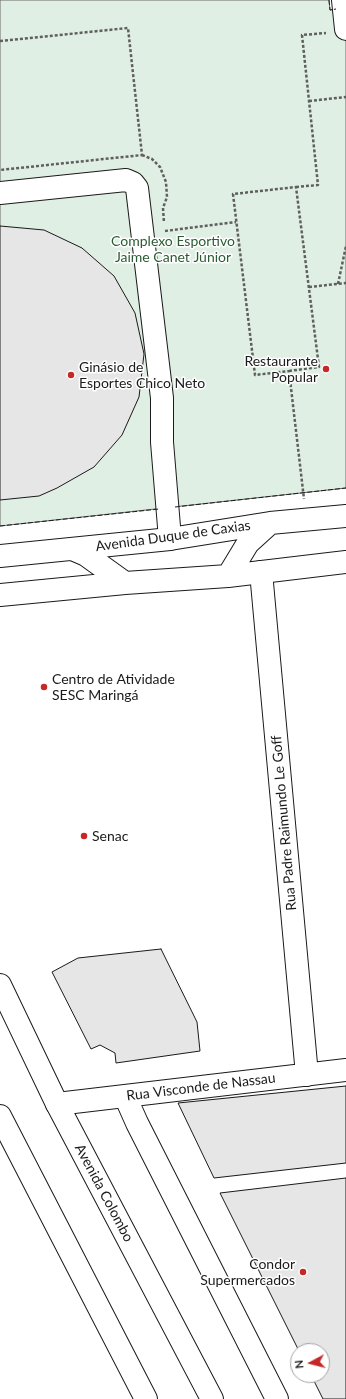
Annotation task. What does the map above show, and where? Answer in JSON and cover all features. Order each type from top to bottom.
[{"type":"main road","points":[[339,30],[343,0]]},
{"type":"main road","points":[[0,193],[126,180],[133,183],[137,188],[162,398],[162,442],[170,539]]},
{"type":"main road","name":"Avenida Duque de Caxias","points":[[0,556],[170,539],[270,523],[346,516]]},
{"type":"main road","points":[[228,576],[248,543],[270,523]]},
{"type":"main road","points":[[72,549],[86,555],[124,582]]},
{"type":"main road","points":[[0,595],[124,582],[228,576],[346,562]]},
{"type":"main road","name":"Rua Padre Raimundo Le Goff","points":[[261,572],[307,1075]]},
{"type":"main road","name":"Avenida Colombo","points":[[0,985],[57,1104],[212,1399]]},
{"type":"main road","name":"Rua Visconde de Nassau","points":[[57,1104],[346,1070]]},
{"type":"main road","points":[[125,1096],[137,1123],[277,1399]]},
{"type":"main road","points":[[0,1116],[146,1399]]},
{"type":"path","points":[[0,41],[128,28],[142,155],[0,170]]},
{"type":"path","points":[[296,187],[319,367],[255,375],[233,194],[296,187],[318,185],[302,35],[339,30]]},
{"type":"path","points":[[309,101],[346,97]]},
{"type":"path","points":[[165,230],[236,222]]},
{"type":"path","points":[[338,284],[346,246]]},
{"type":"path","points":[[309,287],[346,283]]},
{"type":"path","points":[[289,371],[306,519]]},
{"type":"green space","name":"Complexo Esportivo Jaime Canet Júnior","points":[[0,0],[329,0],[330,10],[346,7],[346,488],[0,526]]},
{"type":"building","name":"Ginásio de Esportes Chico Neto","points":[[0,226],[44,230],[82,248],[114,276],[135,313],[144,354],[139,397],[122,435],[94,467],[57,488],[39,496],[0,500]]},
{"type":"building","points":[[161,949],[197,1022],[200,1051],[116,1063],[115,1053],[100,1045],[91,1049],[52,972],[78,958]]},
{"type":"building","points":[[346,1086],[346,1163],[214,1178],[178,1103]]},
{"type":"building","name":"Condor Supermercados","points":[[346,1178],[346,1399],[323,1399],[315,1383],[330,1383],[330,1343],[295,1343],[220,1193]]},
{"type":"fence","points":[[329,0],[330,10],[336,9]]},
{"type":"fence","points":[[175,507],[346,488]]},
{"type":"fence","points":[[0,526],[159,509]]},
{"type":"place","name":"Restaurante Popular","points":[[326,369]]},
{"type":"place","name":"Ginásio de Esportes Chico Neto","points":[[71,375]]},
{"type":"place","name":"Centro de Atividade SESC Maringá","points":[[44,687]]},
{"type":"place","name":"Senac","points":[[84,836]]},
{"type":"place","name":"Condor Supermercados","points":[[303,1272]]}]
